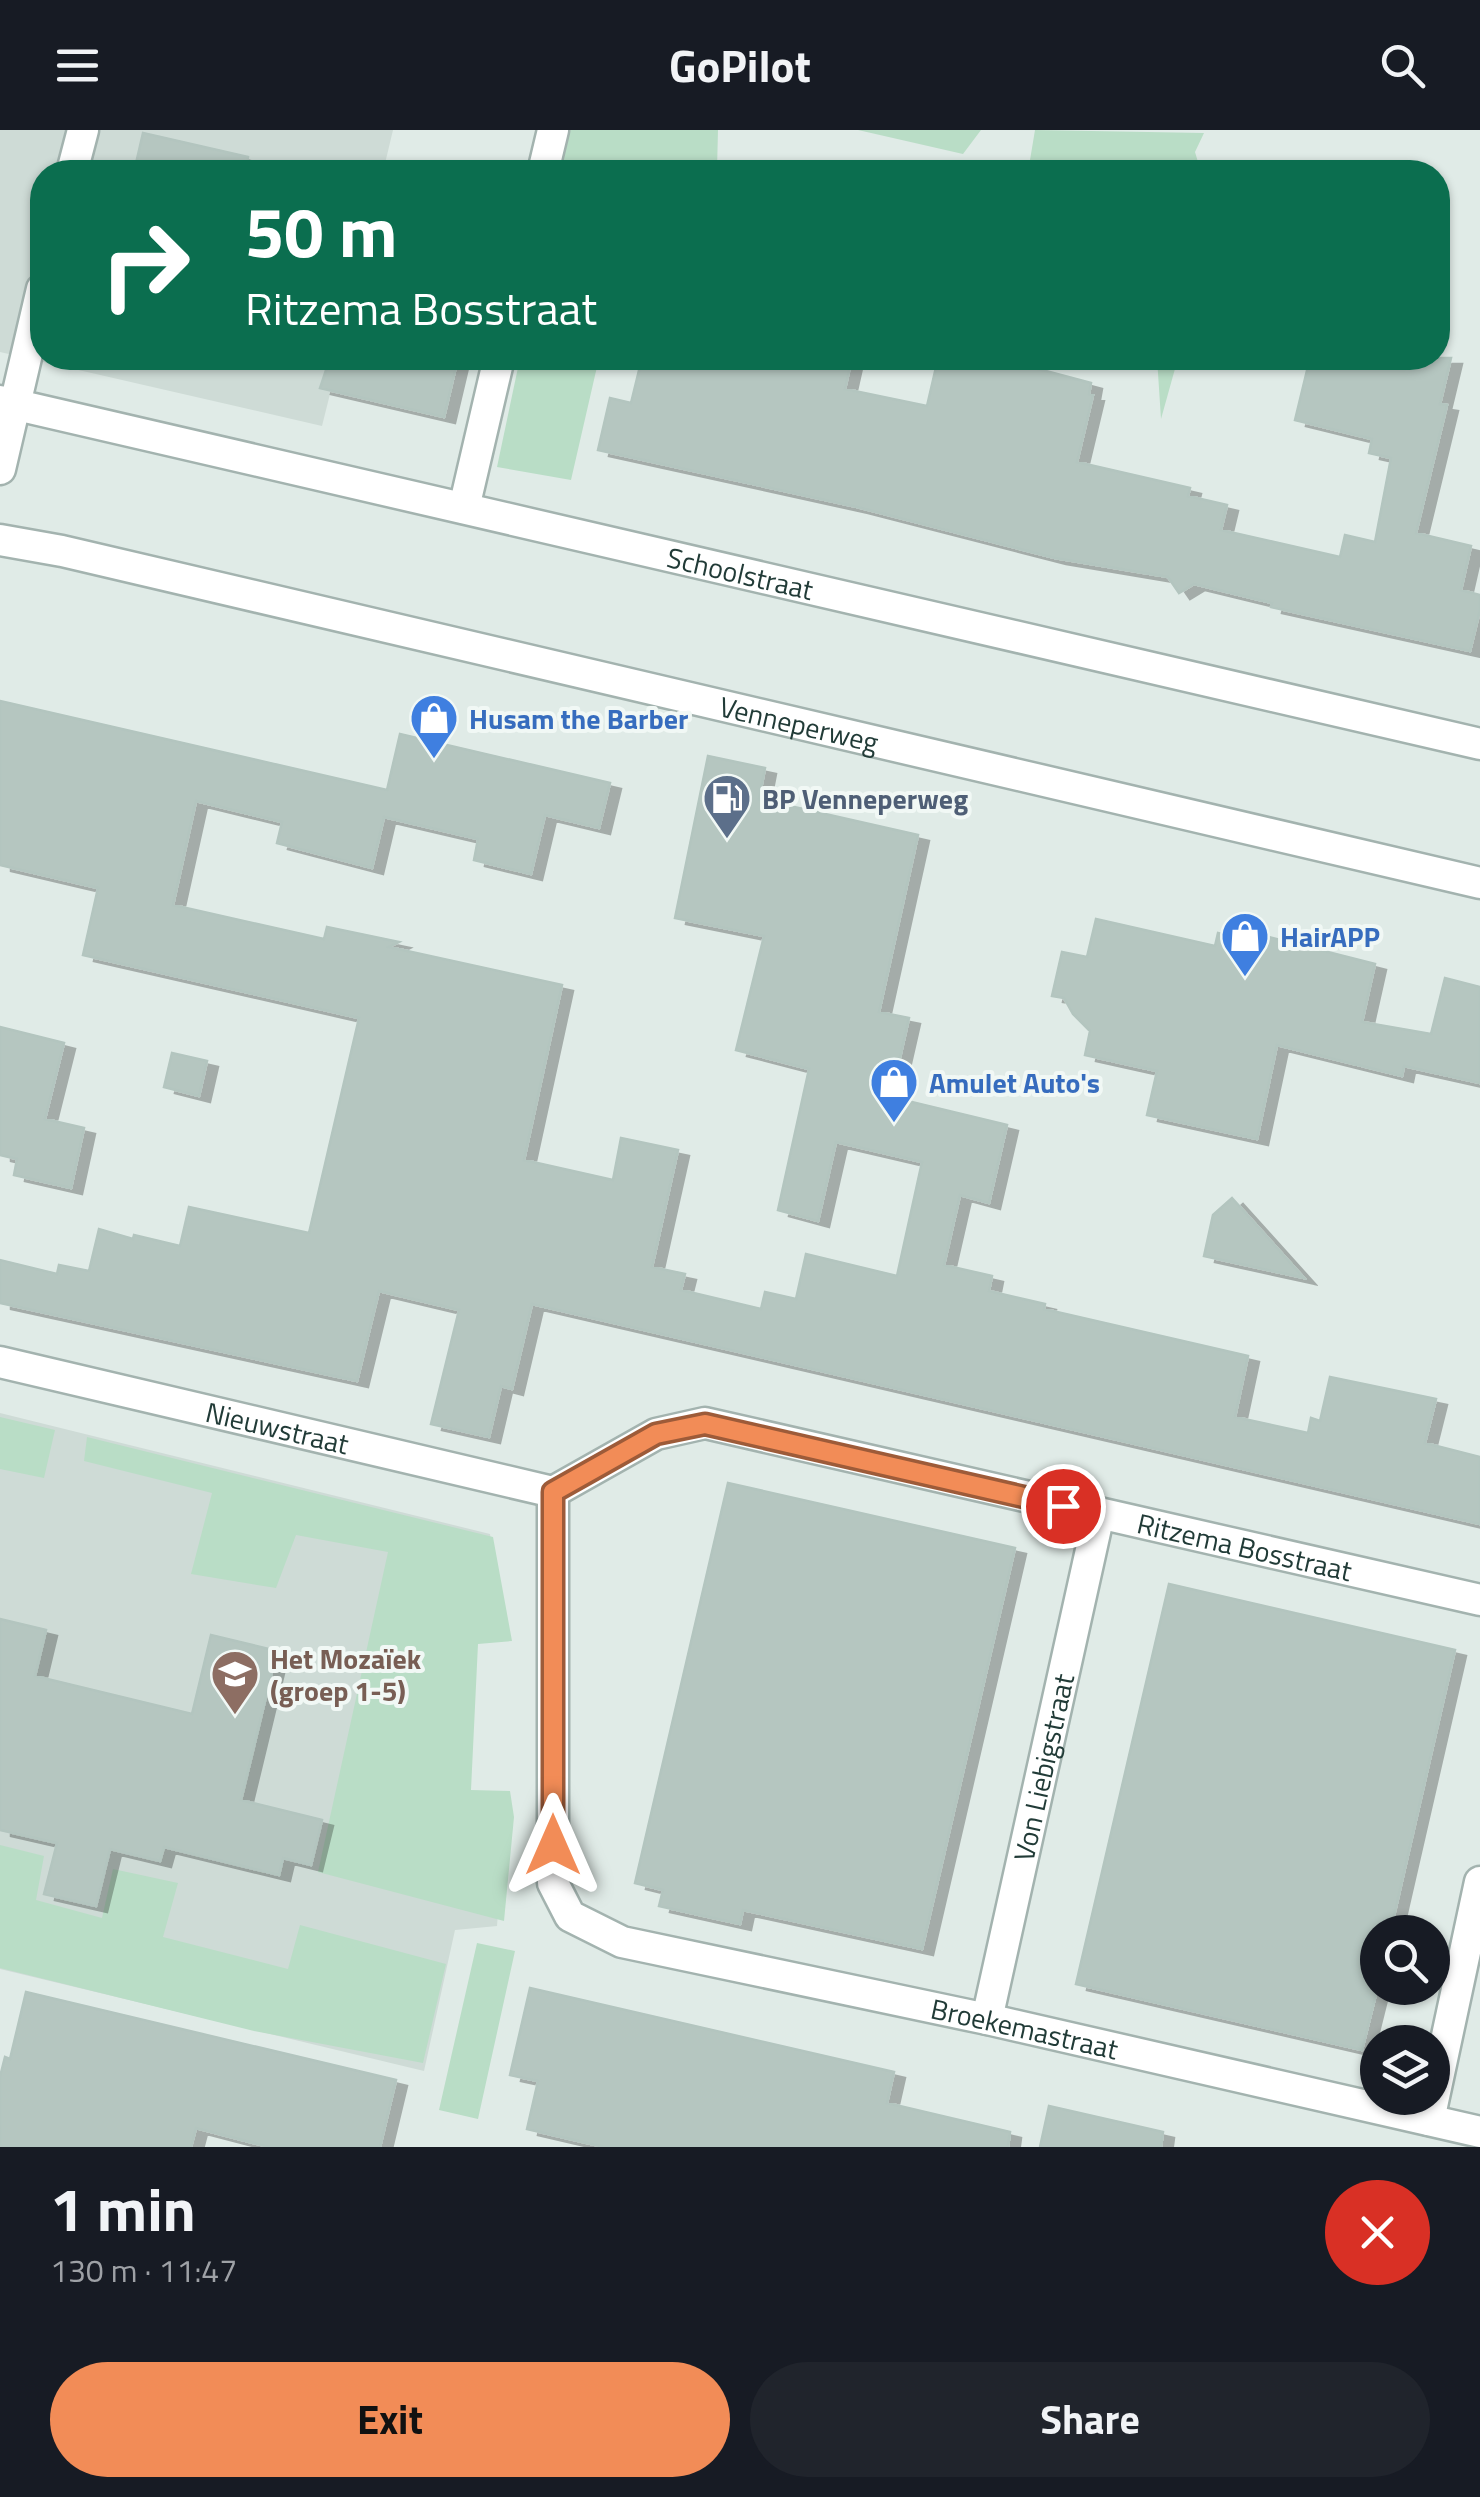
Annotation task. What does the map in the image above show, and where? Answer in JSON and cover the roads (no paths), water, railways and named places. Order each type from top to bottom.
[{"type":"street","points":[[75,160],[83,130]]},
{"type":"street","points":[[546,160],[553,130]]},
{"type":"street","points":[[0,469],[8,402],[30,329]]},
{"type":"street","points":[[464,508],[496,370]]},
{"type":"street","name":"Schoolstraat","points":[[8,402],[1480,744]]},
{"type":"street","name":"Venneperweg","points":[[0,540],[446,639],[1480,883]]},
{"type":"street","name":"Nieuwstraat","points":[[0,1362],[553,1492]]},
{"type":"street","name":"Ritzema Bosstraat","points":[[553,1492],[656,1434],[705,1424],[1480,1600]]},
{"type":"street","name":"Broekemastraat","points":[[553,1492],[553,1883],[570,1916],[622,1942],[988,2019],[1480,2132]]},
{"type":"street","name":"Von Liebigstraat","points":[[988,2019],[1099,1514]]},
{"type":"street","points":[[1429,2120],[1480,1882]]},
{"type":"place","name":"Husam the Barber","points":[[434,760]]},
{"type":"place","name":"BP Venneperweg","points":[[727,840]]},
{"type":"place","name":"HairAPP","points":[[1245,978]]},
{"type":"place","name":"Amulet Auto's","points":[[894,1124]]},
{"type":"place","name":"Het Mozaïek (groep 1-5)","points":[[235,1716]]}]
